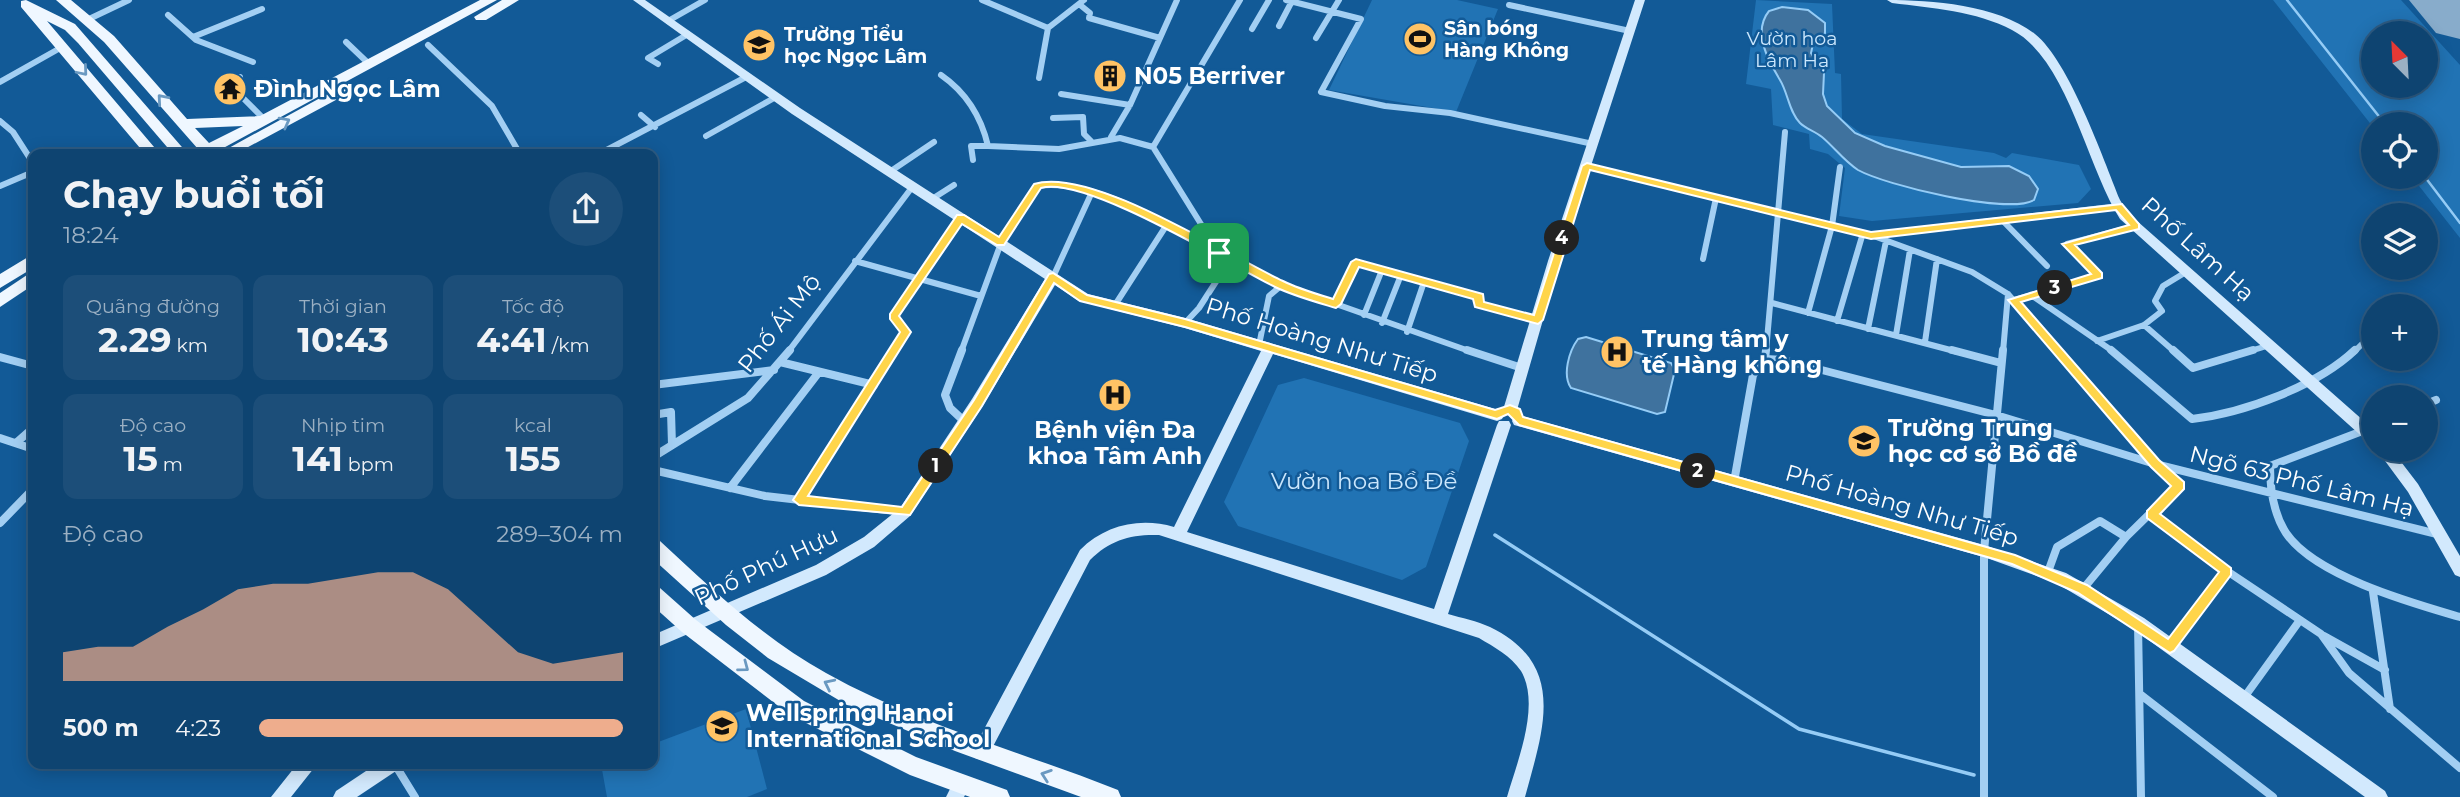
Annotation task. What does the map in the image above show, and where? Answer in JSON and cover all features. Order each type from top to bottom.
[{"type":"main road","points":[[56,0],[70,27],[177,149]]},
{"type":"main road","points":[[63,0],[89,19],[184,124],[203,149]]},
{"type":"main road","points":[[213,149],[368,63],[490,0]]},
{"type":"main road","points":[[234,149],[512,0]]},
{"type":"main road","points":[[24,2],[70,27]]},
{"type":"main road","points":[[24,2],[147,149]]},
{"type":"main road","points":[[184,124],[264,119]]},
{"type":"main road","points":[[0,282],[28,263]]},
{"type":"main road","points":[[0,301],[28,281]]},
{"type":"main road","points":[[658,552],[724,611],[817,679],[930,734],[1110,797]]},
{"type":"main road","points":[[658,598],[797,708],[958,790],[999,797]]},
{"type":"street","points":[[89,19],[130,0]]},
{"type":"street","name":"Phố Hoàng Như Tiếp","points":[[638,0],[776,96],[1084,298],[1185,323],[1508,418],[1984,551],[2048,572],[2083,589],[2137,623],[2379,797]]},
{"type":"street","points":[[668,21],[705,0]]},
{"type":"street","points":[[982,0],[1048,28]]},
{"type":"street","points":[[1111,137],[1130,105],[1177,0]]},
{"type":"street","points":[[1153,147],[1241,0]]},
{"type":"street","points":[[1252,29],[1269,0]]},
{"type":"street","points":[[1316,38],[1339,0]]},
{"type":"street","points":[[1439,618],[1508,418],[1592,144],[1640,0]]},
{"type":"street","name":"Phố Lâm Hạ","points":[[1892,0],[1988,17],[2033,38],[2056,69],[2119,206],[2136,226],[2186,272],[2361,424]]},
{"type":"street","points":[[1279,26],[1289,1],[1361,19],[1321,92],[1385,106],[1450,113],[1592,144]]},
{"type":"street","points":[[1039,78],[1048,28],[1082,2],[1090,13],[1089,18],[1160,38]]},
{"type":"street","points":[[1509,5],[1630,31]]},
{"type":"street","points":[[193,37],[262,9]]},
{"type":"street","points":[[168,15],[193,37],[253,62]]},
{"type":"street","points":[[657,64],[648,58],[688,34]]},
{"type":"street","points":[[346,42],[368,63]]},
{"type":"street","points":[[428,45],[472,81],[508,125],[518,149]]},
{"type":"street","points":[[0,82],[62,47]]},
{"type":"street","points":[[941,75],[951,82],[979,115],[988,146]]},
{"type":"street","points":[[609,149],[748,76]]},
{"type":"street","points":[[240,77],[242,97],[264,119]]},
{"type":"street","points":[[1061,94],[1130,105]]},
{"type":"street","points":[[706,136],[776,96]]},
{"type":"street","points":[[641,115],[655,127]]},
{"type":"street","points":[[1053,118],[1083,117],[1084,134],[1091,141]]},
{"type":"street","points":[[0,121],[13,132],[28,155]]},
{"type":"street","points":[[1734,482],[1753,375],[1765,359],[1780,213],[1785,132]]},
{"type":"street","points":[[974,160],[971,146],[1070,148],[1111,137],[1142,141],[1153,147],[1219,253]]},
{"type":"street","points":[[891,171],[934,142]]},
{"type":"street","points":[[1587,166],[1867,234],[2119,206]]},
{"type":"street","points":[[1808,313],[1832,226],[1840,167]]},
{"type":"street","points":[[0,186],[28,174]]},
{"type":"street","points":[[965,422],[950,408],[945,395],[1000,243],[1033,190],[1041,184],[1067,185],[1092,192],[1132,208],[1282,285],[1407,332],[1522,368]]},
{"type":"street","points":[[932,199],[954,185]]},
{"type":"street","name":"Phố Ái Mộ","points":[[658,454],[748,398],[774,370],[913,186]]},
{"type":"street","points":[[1053,277],[1092,192]]},
{"type":"street","points":[[1703,259],[1716,198]]},
{"type":"street","points":[[799,500],[906,332],[893,318],[961,218]]},
{"type":"street","points":[[2002,220],[2047,266]]},
{"type":"street","points":[[1115,305],[1166,226]]},
{"type":"street","points":[[1984,797],[1984,551],[2001,363],[2011,297],[2031,295],[2099,276],[2067,244],[2136,226]]},
{"type":"street","points":[[1837,321],[1867,234]]},
{"type":"street","name":"Ngõ 63 Phố Lâm Hạ","points":[[1867,234],[1972,272],[2011,297],[2155,464]]},
{"type":"street","points":[[1868,329],[1886,242]]},
{"type":"street","points":[[1896,335],[1910,250]]},
{"type":"street","points":[[1925,342],[1937,259]]},
{"type":"street","points":[[1185,323],[1199,308],[1230,260]]},
{"type":"street","points":[[855,261],[981,296]]},
{"type":"street","points":[[1336,304],[1356,262],[1479,297],[1478,304],[1538,320]]},
{"type":"street","points":[[1364,316],[1382,270]]},
{"type":"street","points":[[2097,341],[2144,325],[2162,311],[2155,301],[2163,286],[2186,272]]},
{"type":"street","points":[[1382,323],[1401,275]]},
{"type":"street","name":"Phố Phú Hựu","points":[[658,640],[821,570],[869,542],[905,512],[965,422],[1053,277]]},
{"type":"street","points":[[1407,332],[1424,282]]},
{"type":"street","points":[[1179,533],[1264,347],[1269,296],[1282,285]]},
{"type":"street","points":[[2031,295],[2140,373],[2192,419],[2208,417],[2313,382],[2343,364],[2361,345]]},
{"type":"street","points":[[1772,303],[2001,363]]},
{"type":"street","points":[[2144,325],[2193,368],[2270,345]]},
{"type":"street","points":[[0,357],[28,365]]},
{"type":"street","name":"Ngõ 63 Phố Lâm Hạ","points":[[1765,359],[1783,360],[1996,415],[2155,464],[2441,536]]},
{"type":"street","points":[[780,362],[874,385]]},
{"type":"street","points":[[658,384],[774,370]]},
{"type":"street","points":[[730,488],[819,372]]},
{"type":"street","points":[[658,414],[671,412],[672,445]]},
{"type":"street","points":[[16,443],[28,432]]},
{"type":"street","points":[[2361,434],[2318,445],[2270,466],[2269,491],[2287,536],[2328,567],[2373,592],[2460,617]]},
{"type":"street","points":[[0,438],[28,447]]},
{"type":"street","points":[[2393,462],[2413,488],[2460,570]]},
{"type":"street","points":[[2083,589],[2126,537],[2179,485],[2155,464]]},
{"type":"street","points":[[658,471],[799,500],[905,512]]},
{"type":"street","points":[[0,523],[28,494]]},
{"type":"street","points":[[2151,514],[2227,571],[2300,620],[2385,670]]},
{"type":"street","points":[[2048,572],[2057,547],[2100,522],[2126,537]]},
{"type":"street","points":[[981,752],[1090,549],[1111,535],[1148,528],[1179,533],[1497,638],[1517,653],[1531,671],[1538,692],[1538,713],[1516,797]]},
{"type":"street","points":[[2170,647],[2227,571]]},
{"type":"street","points":[[2373,592],[2390,709]]},
{"type":"street","points":[[2242,700],[2300,620]]},
{"type":"street","points":[[2137,623],[2141,695],[2141,797]]},
{"type":"street","points":[[2321,634],[2349,673],[2460,768]]},
{"type":"street","points":[[2141,695],[2273,797]]},
{"type":"street","points":[[280,797],[304,769]]},
{"type":"street","points":[[342,797],[384,769]]},
{"type":"street","points":[[397,769],[415,797]]},
{"type":"green space","name":"Sân bóng Hàng Không","points":[[1372,0],[1457,0],[1498,9],[1456,112],[1329,90]]},
{"type":"green space","name":"Vườn hoa Lâm Hạ","points":[[1756,0],[1832,4],[1835,73],[1841,74],[1842,119],[1862,134],[1994,153],[2006,158],[2012,153],[2079,165],[2091,189],[2078,203],[1872,221],[1839,216],[1845,168],[1828,154],[1810,149],[1809,134],[1773,125],[1771,89],[1746,84]]},
{"type":"green space","points":[[2273,0],[2401,0],[2420,21],[2361,21],[2361,98],[2438,98],[2438,41],[2460,65],[2460,238],[2438,210],[2438,203],[2432,203],[2421,189],[2438,189],[2438,112],[2361,112]]},
{"type":"green space","name":"Vườn hoa Bồ Đề","points":[[1304,378],[1460,423],[1469,441],[1426,567],[1402,580],[1238,526],[1224,502],[1278,385]]},
{"type":"green space","points":[[746,709],[767,789],[747,797],[607,797],[602,769],[658,769],[658,742]]},
{"type":"shaded area","points":[[1782,7],[1808,10],[1825,23],[1825,33],[1813,44],[1811,53],[1824,73],[1823,94],[1827,106],[1855,133],[1885,146],[1961,167],[2009,166],[2029,176],[2038,189],[2034,200],[2020,204],[1974,201],[1918,190],[1858,170],[1822,137],[1796,119],[1783,85],[1767,55],[1762,37],[1764,19],[1769,11]]},
{"type":"shaded area","points":[[1586,337],[1671,363],[1675,370],[1665,412],[1657,414],[1571,388],[1567,377],[1569,356],[1578,339]]},
{"type":"waterway","points":[[2287,0],[2376,112]]},
{"type":"waterway","points":[[2434,189],[2460,223]]},
{"type":"waterway","points":[[1495,535],[1799,729],[1974,775]]},
{"type":"runway","points":[[2442,0],[2460,19]]},
{"type":"place","name":"Sân bóng Hàng Không","points":[[1420,39]]},
{"type":"place","name":"Trường Tiểu học Ngọc Lâm","points":[[759,45]]},
{"type":"place","name":"N05 Berriver","points":[[1110,76]]},
{"type":"place","name":"Đình Ngọc Lâm","points":[[230,89]]},
{"type":"place","name":"Trung tâm y tế Hàng không","points":[[1617,352]]},
{"type":"place","name":"Bệnh viện Đa khoa Tâm Anh","points":[[1115,395]]},
{"type":"place","name":"Trường Trung học cơ sở Bồ đề","points":[[1864,441]]},
{"type":"place","name":"Wellspring Hanoi International School","points":[[722,726]]},
{"type":"route","points":[[1587,166],[1871,235],[2119,206],[2124,216],[2136,226],[2067,244],[2099,276],[2014,300],[2155,464],[2179,485],[2151,514],[2227,571],[2170,647],[2083,589],[2015,560],[1519,421],[1516,413],[1510,410],[1500,411],[1497,415],[1185,323],[1084,298],[1053,277],[978,403],[905,512],[799,500],[892,358],[906,332],[893,317],[961,218],[1000,243],[1037,186],[1048,183],[1067,185],[1132,208],[1219,253],[1282,285],[1336,304],[1356,262],[1479,297],[1478,304],[1538,320],[1554,261],[1587,166]]}]
